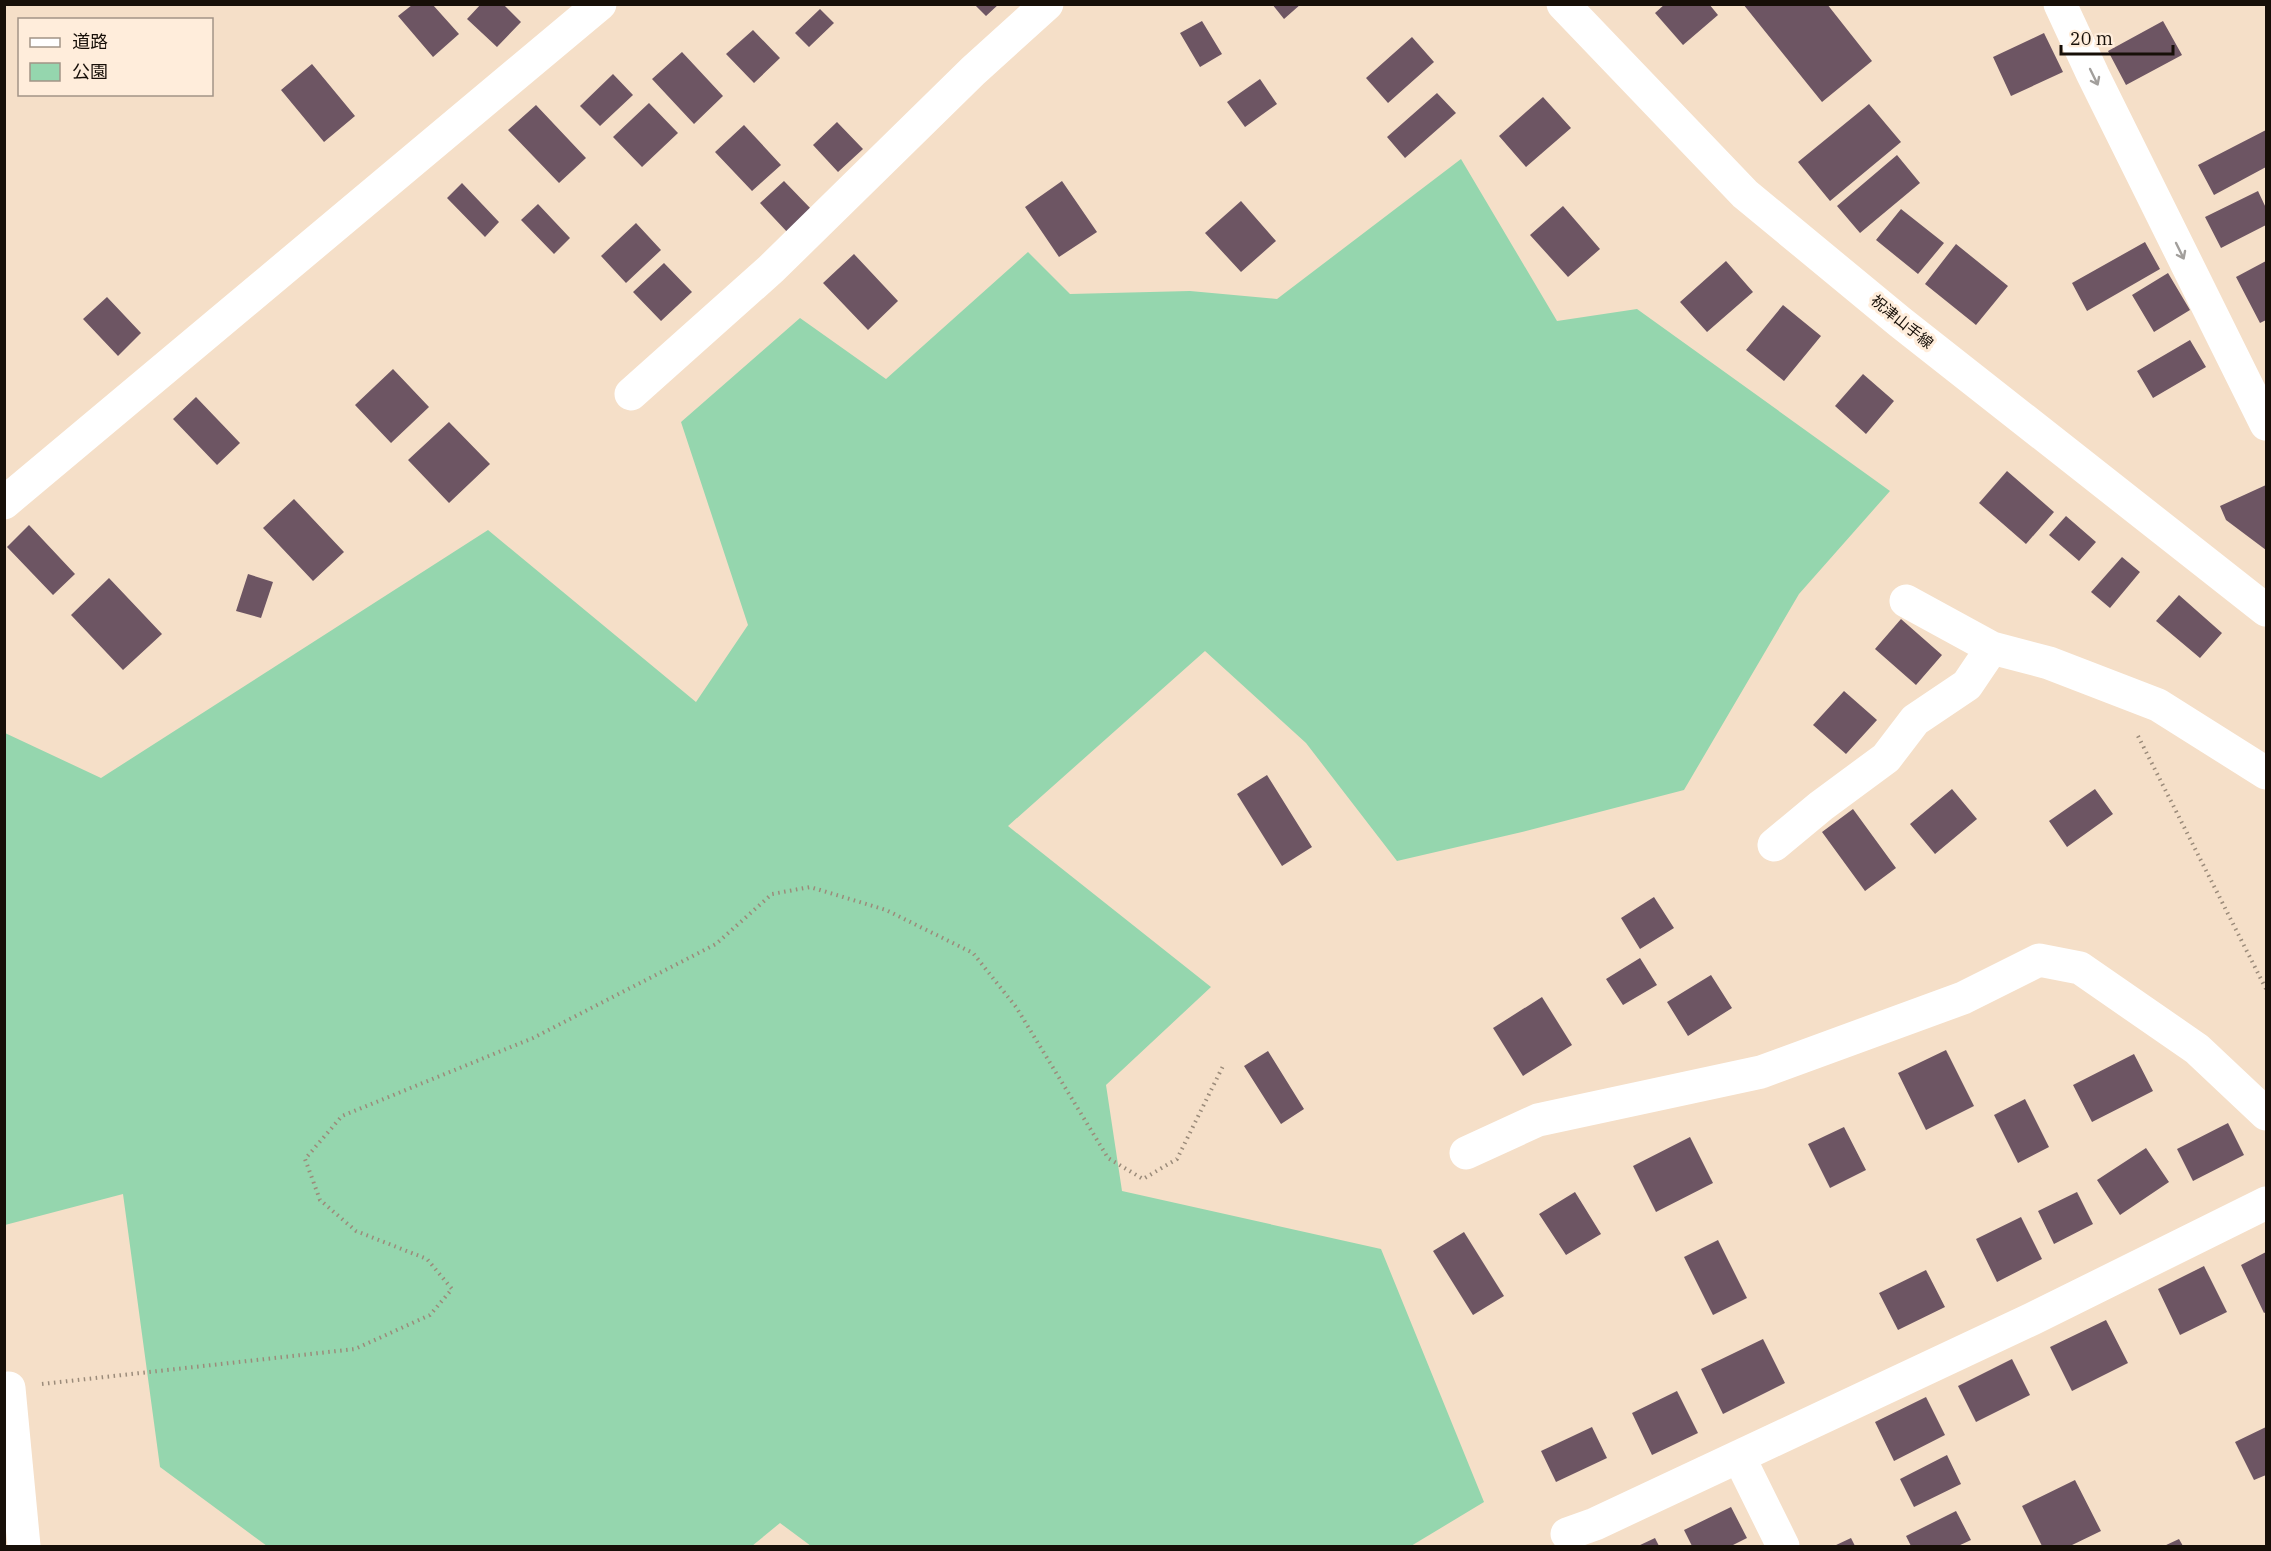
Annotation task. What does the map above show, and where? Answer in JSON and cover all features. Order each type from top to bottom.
[{"type":"street","points":[[4,503],[600,4]]},
{"type":"street","points":[[631,394],[771,269],[973,71],[1047,4]]},
{"type":"street","name":"祝津山手線","points":[[1563,4],[1745,194],[1900,322],[2266,610]]},
{"type":"street","points":[[2060,4],[2266,424]]},
{"type":"street","points":[[1906,601],[1992,648],[2049,663],[2158,705],[2266,772]]},
{"type":"street","points":[[1774,844],[1886,758],[1915,720],[1967,685],[1992,648]]},
{"type":"street","points":[[1466,1153],[1538,1120],[1761,1072],[1962,998],[2039,960],[2080,968],[2198,1049],[2266,1114]]},
{"type":"street","points":[[1567,1534],[1595,1524],[2032,1319],[2266,1203]]},
{"type":"street","points":[[9,1388],[24,1546]]},
{"type":"street","points":[[1739,1457],[1783,1546]]},
{"type":"path","points":[[2118,690],[2121,707],[2143,745],[2266,989]]},
{"type":"path","points":[[9,1388],[355,1349],[430,1316],[452,1289],[427,1259],[356,1231],[320,1200],[305,1159],[342,1116],[533,1038],[716,944],[772,894],[810,887],[886,910],[973,953],[1016,1006],[1108,1158],[1143,1179],[1177,1159],[1224,1064]]},
{"type":"green space","points":[[1461,159],[1557,321],[1637,309],[1890,491],[1799,594],[1684,790],[1522,832],[1397,861],[1306,743],[1205,651],[1008,826],[1211,987],[1106,1085],[1122,1191],[1381,1249],[1484,1502],[1411,1546],[811,1546],[780,1523],[752,1546],[267,1546],[160,1467],[123,1194],[5,1225],[5,733],[101,778],[488,530],[696,702],[748,625],[681,422],[800,318],[886,379],[1028,252],[1070,294],[1190,291],[1277,299]]},
{"type":"building","points":[[481,4],[503,4],[521,22],[497,47],[467,19]]},
{"type":"building","points":[[974,4],[999,4],[986,16]]},
{"type":"building","points":[[1272,4],[1301,4],[1284,19]]},
{"type":"building","points":[[1665,4],[1709,4],[1718,15],[1683,45],[1655,13]]},
{"type":"building","points":[[1743,4],[1827,4],[1872,61],[1822,102]]},
{"type":"building","points":[[412,5],[433,5],[459,34],[433,57],[398,16]]},
{"type":"building","points":[[820,9],[834,23],[809,47],[795,33]]},
{"type":"building","points":[[1202,21],[1222,54],[1200,67],[1180,33]]},
{"type":"building","points":[[2163,21],[2182,55],[2126,85],[2108,51]]},
{"type":"building","points":[[753,30],[780,58],[754,83],[726,54]]},
{"type":"building","points":[[2044,33],[2063,72],[2011,96],[1993,57]]},
{"type":"building","points":[[1412,37],[1434,62],[1388,103],[1366,78]]},
{"type":"building","points":[[682,52],[723,96],[694,124],[652,79]]},
{"type":"building","points":[[312,64],[355,116],[324,142],[281,90]]},
{"type":"building","points":[[613,74],[633,95],[600,126],[580,106]]},
{"type":"building","points":[[1260,79],[1277,104],[1245,127],[1227,102]]},
{"type":"building","points":[[1437,93],[1456,113],[1405,158],[1387,137]]},
{"type":"building","points":[[1543,97],[1571,128],[1526,167],[1499,136]]},
{"type":"building","points":[[649,103],[678,133],[642,167],[613,137]]},
{"type":"building","points":[[1869,104],[1901,142],[1830,201],[1798,162]]},
{"type":"building","points":[[536,105],[586,158],[559,183],[508,130]]},
{"type":"building","points":[[837,122],[863,149],[838,172],[813,145]]},
{"type":"building","points":[[744,125],[781,165],[752,191],[715,152]]},
{"type":"building","points":[[2266,130],[2266,167],[2214,195],[2198,165]]},
{"type":"building","points":[[1897,155],[1920,183],[1860,233],[1837,206]]},
{"type":"building","points":[[784,181],[813,211],[789,234],[760,203]]},
{"type":"building","points":[[1062,181],[1097,232],[1059,257],[1025,207]]},
{"type":"building","points":[[462,183],[499,222],[485,237],[447,198]]},
{"type":"building","points":[[2258,191],[2266,208],[2266,225],[2221,248],[2205,217]]},
{"type":"building","points":[[1241,201],[1276,241],[1241,272],[1205,233]]},
{"type":"building","points":[[538,204],[570,238],[554,254],[521,220]]},
{"type":"building","points":[[1563,206],[1600,249],[1568,277],[1530,235]]},
{"type":"building","points":[[1901,209],[1944,243],[1918,274],[1876,240]]},
{"type":"building","points":[[636,223],[661,250],[626,283],[601,256]]},
{"type":"building","points":[[2145,242],[2160,269],[2087,311],[2072,283]]},
{"type":"building","points":[[1956,244],[2008,286],[1976,325],[1925,284]]},
{"type":"building","points":[[854,254],[898,301],[868,330],[823,283]]},
{"type":"building","points":[[1726,261],[1753,292],[1707,332],[1680,302]]},
{"type":"building","points":[[2266,261],[2266,320],[2260,323],[2236,277]]},
{"type":"building","points":[[664,263],[692,292],[661,321],[633,292]]},
{"type":"building","points":[[2168,273],[2190,310],[2154,332],[2132,295]]},
{"type":"building","points":[[107,297],[141,333],[118,356],[83,319]]},
{"type":"building","points":[[1783,305],[1821,336],[1784,381],[1746,350]]},
{"type":"building","points":[[2190,340],[2206,367],[2153,398],[2137,371]]},
{"type":"building","points":[[393,369],[429,407],[391,443],[355,405]]},
{"type":"building","points":[[1863,374],[1894,401],[1866,434],[1835,406]]},
{"type":"building","points":[[196,397],[240,443],[217,465],[173,419]]},
{"type":"building","points":[[449,422],[490,464],[449,503],[408,460]]},
{"type":"building","points":[[2007,471],[2054,512],[2026,544],[1979,503]]},
{"type":"building","points":[[2266,485],[2266,550],[2226,520],[2220,506]]},
{"type":"building","points":[[294,499],[344,552],[313,581],[263,528]]},
{"type":"building","points":[[2066,516],[2096,542],[2079,561],[2049,535]]},
{"type":"building","points":[[29,525],[75,574],[53,595],[7,547]]},
{"type":"building","points":[[2122,557],[2140,572],[2110,608],[2091,592]]},
{"type":"building","points":[[248,574],[273,582],[261,618],[236,611]]},
{"type":"building","points":[[109,578],[162,634],[123,670],[71,615]]},
{"type":"building","points":[[2179,595],[2222,633],[2200,658],[2156,621]]},
{"type":"building","points":[[1901,619],[1942,655],[1916,685],[1875,649]]},
{"type":"building","points":[[1844,691],[1877,720],[1846,754],[1813,725]]},
{"type":"building","points":[[1267,775],[1312,847],[1282,866],[1237,794]]},
{"type":"building","points":[[1952,789],[1977,819],[1935,854],[1910,824]]},
{"type":"building","points":[[2095,789],[2113,814],[2067,847],[2049,821]]},
{"type":"building","points":[[1853,809],[1896,868],[1865,891],[1822,832]]},
{"type":"building","points":[[1654,897],[1674,928],[1640,949],[1621,918]]},
{"type":"building","points":[[1640,958],[1657,985],[1623,1005],[1606,979]]},
{"type":"building","points":[[1711,975],[1732,1008],[1688,1036],[1667,1002]]},
{"type":"building","points":[[1542,997],[1572,1045],[1523,1076],[1493,1028]]},
{"type":"building","points":[[1946,1050],[1974,1106],[1926,1130],[1898,1073]]},
{"type":"building","points":[[1268,1051],[1304,1109],[1281,1124],[1244,1066]]},
{"type":"building","points":[[2134,1054],[2153,1091],[2092,1122],[2073,1085]]},
{"type":"building","points":[[2025,1099],[2049,1147],[2018,1163],[1994,1115]]},
{"type":"building","points":[[2228,1123],[2244,1155],[2193,1181],[2177,1149]]},
{"type":"building","points":[[1844,1127],[1866,1170],[1830,1188],[1808,1144]]},
{"type":"building","points":[[1690,1137],[1713,1183],[1656,1212],[1633,1166]]},
{"type":"building","points":[[2146,1148],[2169,1182],[2120,1215],[2097,1180]]},
{"type":"building","points":[[1575,1192],[1601,1234],[1566,1255],[1539,1214]]},
{"type":"building","points":[[2077,1192],[2093,1224],[2054,1244],[2038,1211]]},
{"type":"building","points":[[2021,1217],[2042,1259],[1997,1282],[1976,1239]]},
{"type":"building","points":[[1464,1232],[1504,1296],[1473,1315],[1433,1251]]},
{"type":"building","points":[[1718,1240],[1747,1298],[1713,1315],[1684,1257]]},
{"type":"building","points":[[2266,1252],[2266,1312],[2264,1313],[2241,1265]]},
{"type":"building","points":[[2204,1266],[2227,1312],[2180,1335],[2158,1289]]},
{"type":"building","points":[[1926,1270],[1945,1307],[1898,1330],[1879,1293]]},
{"type":"building","points":[[2106,1320],[2128,1363],[2072,1391],[2050,1347]]},
{"type":"building","points":[[1763,1339],[1785,1383],[1723,1414],[1701,1369]]},
{"type":"building","points":[[2012,1359],[2030,1395],[1976,1422],[1958,1386]]},
{"type":"building","points":[[1677,1391],[1698,1433],[1652,1455],[1632,1413]]},
{"type":"building","points":[[1926,1397],[1945,1435],[1894,1461],[1875,1422]]},
{"type":"building","points":[[1592,1427],[1607,1458],[1556,1482],[1541,1451]]},
{"type":"building","points":[[2266,1427],[2266,1475],[2254,1480],[2235,1442]]},
{"type":"building","points":[[1947,1455],[1961,1484],[1914,1507],[1900,1479]]},
{"type":"building","points":[[2075,1480],[2101,1531],[2070,1546],[2042,1546],[2022,1506]]},
{"type":"building","points":[[1731,1507],[1747,1538],[1731,1546],[1692,1546],[1684,1530]]},
{"type":"building","points":[[1956,1511],[1971,1540],[1958,1546],[1911,1546],[1906,1536]]},
{"type":"building","points":[[1655,1538],[1659,1546],[1638,1546]]},
{"type":"building","points":[[1851,1538],[1855,1546],[1834,1546]]},
{"type":"building","points":[[2179,1539],[2183,1546],[2164,1546]]}]
